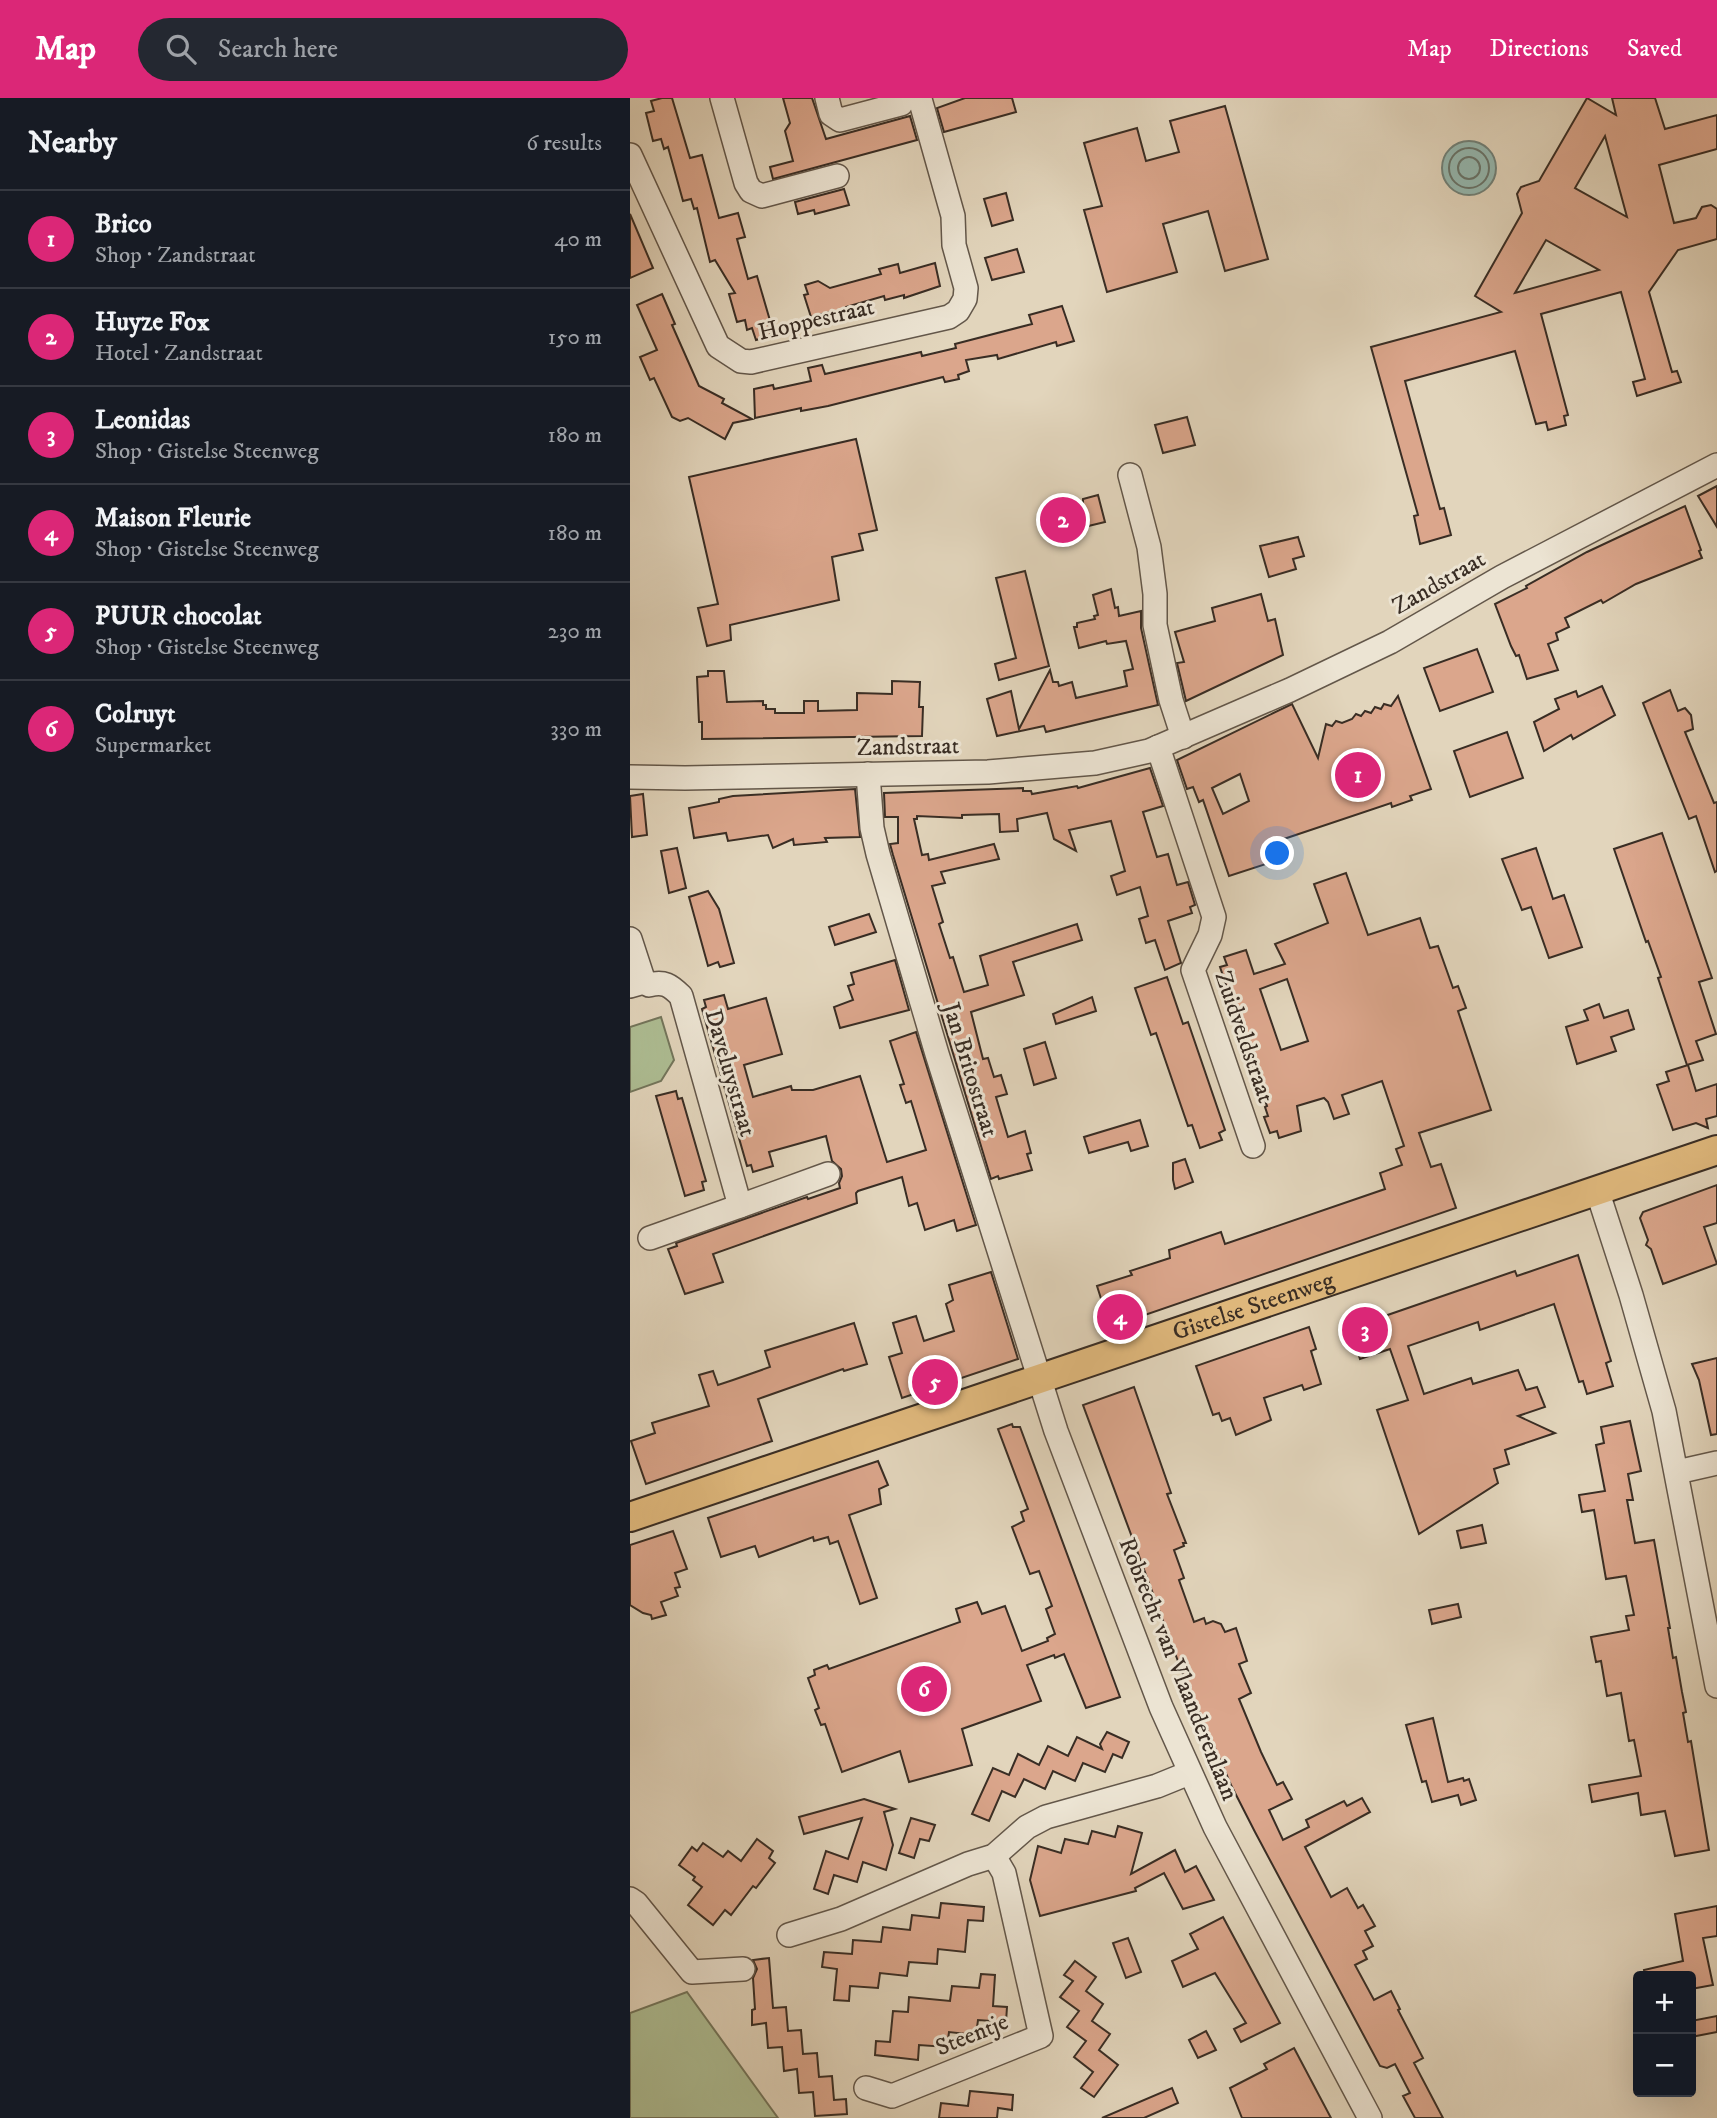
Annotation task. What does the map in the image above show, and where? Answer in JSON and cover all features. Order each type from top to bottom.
[{"type":"main road","name":"Gistelse Steenweg","points":[[630,1517],[1717,1150]]},
{"type":"street","points":[[722,98],[746,183],[751,191],[762,196],[837,176]]},
{"type":"street","points":[[827,98],[831,114],[840,120],[909,100]]},
{"type":"street","name":"Hoppestraat","points":[[630,155],[718,346],[741,361],[751,362],[949,317],[958,311],[966,293],[954,245],[954,219],[909,100]]},
{"type":"street","name":"Zandstraat","points":[[630,776],[685,778],[988,772],[1095,762],[1158,747],[1290,690],[1390,642],[1502,577],[1717,465]]},
{"type":"street","points":[[1130,475],[1149,547],[1157,638],[1171,700],[1183,737]]},
{"type":"street","name":"Zuidveldstraat","points":[[1158,747],[1214,917],[1210,935],[1193,970],[1253,1146]]},
{"type":"street","name":"Jan Britostraat","points":[[868,774],[872,828],[878,854],[1039,1378]]},
{"type":"street","points":[[630,939],[637,984]]},
{"type":"street","name":"Daveluystraat","points":[[637,984],[669,984],[681,996],[740,1206]]},
{"type":"street","points":[[650,1238],[828,1174]]},
{"type":"street","points":[[1597,1190],[1648,1352],[1677,1472],[1717,1686]]},
{"type":"street","name":"Robrecht van Vlaanderenlaan","points":[[1039,1378],[1056,1431],[1171,1733],[1215,1827],[1370,2118]]},
{"type":"street","points":[[1677,1472],[1717,1463]]},
{"type":"street","points":[[789,1935],[841,1919],[968,1864],[995,1856],[1027,1827],[1046,1817],[1157,1786],[1189,1773]]},
{"type":"street","name":"Steentje","points":[[866,2088],[892,2096],[1041,2036],[1004,1874],[995,1856]]},
{"type":"street","points":[[630,1899],[692,1972],[743,1969]]},
{"type":"green space","points":[[661,1017],[674,1060],[661,1081],[630,1092],[630,1027]]},
{"type":"green space","points":[[687,1992],[778,2118],[630,2118],[630,2013]]},
{"type":"water","points":[[1469,141],[1488,149],[1496,168],[1488,187],[1469,195],[1450,187],[1442,168],[1450,149]]},
{"type":"building","points":[[672,98],[690,158],[702,155],[719,218],[738,213],[745,237],[737,239],[748,279],[757,276],[771,324],[768,324],[771,336],[756,340],[752,328],[747,330],[745,320],[737,322],[729,294],[735,293],[715,260],[710,262],[697,208],[694,209],[691,199],[683,201],[668,147],[664,149],[661,139],[653,141],[646,113],[654,111],[651,101]]},
{"type":"building","points":[[783,98],[812,98],[826,139],[910,116],[917,140],[773,179],[770,167],[793,161],[785,131],[790,123]]},
{"type":"building","points":[[965,98],[1012,98],[1016,112],[944,132],[937,108]]},
{"type":"building","points":[[1587,98],[1616,115],[1612,98],[1655,98],[1665,129],[1717,115],[1717,149],[1659,165],[1674,223],[1696,218],[1702,207],[1711,205],[1717,209],[1717,239],[1678,250],[1649,292],[1672,372],[1677,371],[1681,382],[1637,396],[1633,382],[1645,379],[1621,292],[1541,314],[1568,415],[1564,416],[1566,425],[1548,430],[1546,422],[1536,424],[1515,351],[1405,381],[1440,509],[1444,508],[1451,535],[1420,544],[1414,516],[1418,515],[1371,347],[1501,312],[1475,296],[1522,213],[1517,194],[1521,187],[1539,181]],"holes":[[[1605,136],[1627,217],[1575,188]],[[1546,240],[1599,270],[1515,293]]]},
{"type":"building","points":[[1225,106],[1268,259],[1225,271],[1208,211],[1163,224],[1177,272],[1107,292],[1084,210],[1102,206],[1084,143],[1137,128],[1146,161],[1179,152],[1170,121]]},
{"type":"building","points":[[844,189],[849,205],[815,214],[814,210],[798,214],[795,202]]},
{"type":"building","points":[[1006,193],[1013,220],[992,226],[984,199]]},
{"type":"building","points":[[630,214],[653,268],[630,278]]},
{"type":"building","points":[[1017,249],[1024,272],[992,280],[985,258]]},
{"type":"building","points":[[935,263],[940,286],[904,298],[904,295],[885,300],[884,296],[846,307],[846,310],[830,315],[829,312],[811,317],[804,295],[808,294],[805,285],[818,281],[830,288],[881,274],[879,269],[898,264],[900,273]]},
{"type":"building","points":[[662,294],[675,324],[672,325],[699,386],[724,399],[722,403],[752,419],[733,423],[725,439],[688,418],[680,421],[672,417],[654,378],[650,380],[640,357],[657,350],[637,305]]},
{"type":"building","points":[[1062,306],[1074,341],[1057,346],[1056,342],[998,359],[997,355],[966,360],[969,371],[958,375],[959,379],[945,382],[943,377],[828,406],[801,411],[801,408],[755,418],[754,389],[773,385],[774,389],[811,381],[808,368],[822,365],[825,374],[921,352],[922,356],[956,348],[955,344],[1032,324],[1029,315]]},
{"type":"building","points":[[1187,417],[1195,445],[1163,453],[1155,425]]},
{"type":"building","points":[[856,439],[877,530],[859,534],[863,550],[832,557],[839,600],[730,625],[731,640],[707,646],[698,608],[718,604],[689,477]]},
{"type":"building","points":[[1717,486],[1717,527],[1698,496]]},
{"type":"building","points":[[1098,495],[1105,522],[1055,534],[1050,511]]},
{"type":"building","points":[[1685,506],[1702,558],[1636,584],[1603,603],[1601,600],[1565,618],[1569,627],[1556,633],[1558,640],[1548,644],[1558,670],[1527,679],[1495,604],[1587,552]]},
{"type":"building","points":[[1298,537],[1304,556],[1293,559],[1296,569],[1269,577],[1260,546]]},
{"type":"building","points":[[1025,571],[1049,666],[999,680],[995,664],[1016,658],[996,578]]},
{"type":"building","points":[[1111,589],[1119,616],[1141,611],[1141,628],[1158,705],[1046,732],[1044,726],[997,736],[987,699],[1011,691],[1019,729],[1050,670],[1053,682],[1058,682],[1059,686],[1072,682],[1076,698],[1127,686],[1124,671],[1133,669],[1126,641],[1107,644],[1106,641],[1079,648],[1074,627],[1077,627],[1077,623],[1095,619],[1094,616],[1098,615],[1093,595]]},
{"type":"building","points":[[1261,594],[1268,621],[1275,619],[1283,655],[1186,701],[1177,663],[1184,662],[1175,632],[1215,621],[1212,608]]},
{"type":"building","points":[[1477,649],[1493,692],[1440,711],[1424,668]]},
{"type":"building","points":[[708,671],[724,671],[727,702],[763,701],[766,709],[775,709],[775,713],[804,713],[804,701],[818,701],[818,711],[857,710],[857,693],[892,694],[892,681],[920,682],[922,736],[702,739],[697,677],[708,676]]},
{"type":"building","points":[[1602,686],[1615,715],[1573,739],[1571,735],[1544,751],[1534,722],[1559,709],[1555,699],[1576,691],[1578,697]]},
{"type":"building","points":[[1670,690],[1678,711],[1685,708],[1691,715],[1693,729],[1685,732],[1714,803],[1717,802],[1715,872],[1696,816],[1689,819],[1643,703]]},
{"type":"building","points":[[1398,696],[1431,789],[1410,796],[1412,800],[1392,807],[1391,803],[1269,844],[1275,861],[1229,876],[1203,800],[1199,802],[1193,787],[1187,789],[1177,760],[1292,704],[1318,758],[1326,724],[1332,726],[1336,721],[1342,723],[1356,714],[1361,716],[1365,711],[1371,713],[1375,707],[1381,709],[1384,704],[1391,706]],"holes":[[[1240,774],[1249,801],[1223,814],[1212,788]]]},
{"type":"building","points":[[1507,732],[1523,778],[1470,797],[1454,751]]},
{"type":"building","points":[[1150,768],[1163,806],[1143,812],[1157,857],[1168,854],[1177,885],[1188,882],[1195,905],[1190,907],[1192,913],[1168,921],[1181,963],[1165,970],[1155,940],[1146,943],[1139,919],[1148,916],[1140,887],[1117,895],[1111,876],[1125,871],[1111,821],[1069,830],[1076,851],[1054,839],[1047,813],[1017,819],[1018,831],[1000,832],[999,814],[962,815],[962,818],[917,816],[917,819],[914,819],[922,855],[928,854],[929,860],[994,844],[999,859],[941,872],[945,883],[932,886],[943,922],[939,924],[964,992],[988,985],[980,956],[1077,924],[1082,940],[1013,962],[1024,995],[971,1012],[983,1059],[988,1058],[994,1077],[1001,1075],[1007,1094],[996,1097],[1008,1137],[1025,1131],[1031,1153],[1027,1154],[1032,1170],[991,1179],[893,855],[890,844],[898,843],[898,817],[885,817],[884,793],[1023,788],[1023,791],[1031,791],[1032,794],[1077,786],[1078,788]]},
{"type":"building","points":[[855,789],[860,837],[825,838],[827,842],[794,845],[793,839],[773,848],[768,835],[728,841],[726,833],[694,838],[689,808],[719,802],[719,799],[733,796]]},
{"type":"building","points":[[643,794],[647,835],[632,837],[630,796]]},
{"type":"building","points":[[1662,833],[1712,978],[1699,982],[1716,1034],[1696,1041],[1703,1060],[1687,1065],[1658,978],[1661,977],[1614,849]]},
{"type":"building","points":[[677,848],[686,888],[669,893],[661,851]]},
{"type":"building","points":[[1536,848],[1553,899],[1564,895],[1582,947],[1549,958],[1531,907],[1522,910],[1502,859]]},
{"type":"building","points":[[1346,873],[1368,935],[1420,918],[1430,948],[1438,946],[1453,988],[1458,986],[1466,1008],[1458,1011],[1491,1110],[1419,1133],[1431,1167],[1441,1164],[1456,1208],[1110,1327],[1097,1286],[1132,1275],[1130,1271],[1170,1258],[1169,1250],[1221,1232],[1225,1244],[1385,1189],[1380,1173],[1402,1165],[1396,1149],[1404,1146],[1382,1081],[1342,1095],[1349,1114],[1334,1119],[1324,1098],[1297,1106],[1301,1131],[1279,1138],[1277,1131],[1270,1133],[1264,1117],[1268,1116],[1267,1106],[1235,1022],[1238,1021],[1220,967],[1227,965],[1224,957],[1246,950],[1254,974],[1285,964],[1275,944],[1328,923],[1314,884]],"holes":[[[1287,979],[1308,1041],[1281,1050],[1260,989]]]},
{"type":"building","points":[[708,891],[719,909],[734,963],[720,967],[718,962],[708,966],[689,897]]},
{"type":"building","points":[[869,914],[876,932],[835,945],[829,927]]},
{"type":"building","points":[[895,960],[909,1010],[840,1028],[834,1007],[853,1000],[848,986],[854,984],[851,973]]},
{"type":"building","points":[[1167,977],[1183,1024],[1188,1022],[1225,1130],[1219,1133],[1222,1140],[1200,1148],[1192,1125],[1188,1126],[1156,1033],[1151,1035],[1135,988]]},
{"type":"building","points":[[724,995],[728,1009],[766,998],[782,1054],[744,1065],[753,1097],[791,1086],[792,1090],[813,1090],[860,1076],[887,1162],[926,1150],[911,1101],[906,1103],[900,1085],[904,1084],[890,1041],[916,1032],[976,1225],[957,1231],[954,1220],[925,1230],[917,1203],[909,1206],[902,1177],[858,1191],[857,1203],[713,1254],[723,1282],[685,1294],[668,1249],[677,1246],[676,1243],[840,1188],[842,1176],[841,1169],[832,1161],[826,1136],[769,1152],[773,1166],[753,1172],[751,1165],[747,1166],[702,1009],[706,1007],[704,1000]]},
{"type":"building","points":[[1092,997],[1096,1011],[1056,1024],[1053,1014]]},
{"type":"building","points":[[1599,1004],[1604,1018],[1628,1010],[1634,1029],[1611,1037],[1616,1051],[1577,1064],[1566,1027],[1588,1020],[1584,1010]]},
{"type":"building","points":[[1045,1042],[1056,1078],[1034,1085],[1024,1049]]},
{"type":"building","points":[[1688,1065],[1696,1091],[1717,1084],[1717,1116],[1706,1119],[1708,1128],[1696,1123],[1673,1130],[1657,1085],[1669,1081],[1666,1072]]},
{"type":"building","points":[[676,1091],[678,1099],[682,1098],[706,1181],[702,1182],[704,1190],[685,1196],[656,1096]]},
{"type":"building","points":[[1140,1120],[1148,1146],[1131,1151],[1128,1142],[1089,1153],[1084,1137]]},
{"type":"building","points":[[1185,1159],[1193,1182],[1175,1189],[1173,1163]]},
{"type":"building","points":[[1717,1185],[1717,1223],[1704,1227],[1717,1264],[1663,1284],[1651,1249],[1646,1245],[1648,1240],[1640,1218],[1643,1212]]},
{"type":"building","points":[[1578,1255],[1611,1361],[1606,1363],[1613,1386],[1587,1394],[1583,1381],[1579,1382],[1554,1304],[1480,1330],[1478,1322],[1408,1346],[1424,1394],[1471,1378],[1473,1384],[1518,1370],[1526,1390],[1537,1387],[1545,1407],[1518,1416],[1555,1433],[1505,1450],[1509,1464],[1494,1469],[1498,1483],[1419,1534],[1377,1410],[1408,1400],[1390,1349],[1360,1359],[1350,1328],[1515,1271],[1517,1276]]},
{"type":"building","points":[[991,1272],[1018,1359],[902,1398],[889,1357],[902,1353],[893,1323],[916,1316],[924,1341],[954,1331],[946,1304],[953,1300],[949,1285]]},
{"type":"building","points":[[854,1323],[867,1364],[844,1371],[843,1369],[758,1399],[772,1441],[646,1484],[631,1441],[655,1433],[652,1423],[709,1406],[699,1375],[713,1371],[718,1385],[733,1380],[770,1367],[765,1351]]},
{"type":"building","points":[[1309,1327],[1316,1349],[1311,1351],[1321,1384],[1304,1390],[1302,1385],[1264,1398],[1271,1420],[1236,1435],[1230,1418],[1222,1421],[1219,1413],[1213,1415],[1196,1366]]},
{"type":"building","points":[[1717,1358],[1717,1434],[1711,1435],[1699,1380],[1692,1364]]},
{"type":"building","points":[[1134,1387],[1171,1493],[1167,1494],[1186,1543],[1174,1550],[1184,1578],[1179,1580],[1194,1622],[1204,1618],[1206,1624],[1213,1621],[1221,1624],[1225,1632],[1236,1628],[1247,1661],[1239,1664],[1251,1693],[1239,1699],[1277,1785],[1283,1782],[1292,1799],[1269,1810],[1283,1840],[1309,1827],[1306,1820],[1344,1801],[1347,1806],[1362,1798],[1370,1812],[1305,1847],[1331,1897],[1347,1888],[1358,1908],[1363,1905],[1375,1926],[1365,1931],[1373,1946],[1363,1951],[1367,1959],[1355,1965],[1374,2000],[1391,1991],[1423,2058],[1414,2063],[1443,2118],[1415,2118],[1403,2096],[1410,2093],[1395,2064],[1387,2068],[1380,2066],[1231,1785],[1182,1672],[1083,1405]]},
{"type":"building","points":[[1630,1421],[1641,1471],[1628,1474],[1633,1500],[1627,1500],[1635,1543],[1654,1540],[1709,1850],[1675,1856],[1665,1811],[1641,1815],[1638,1793],[1592,1802],[1589,1785],[1641,1776],[1634,1740],[1629,1741],[1621,1693],[1607,1696],[1601,1661],[1596,1662],[1591,1637],[1629,1630],[1626,1616],[1634,1615],[1626,1576],[1606,1579],[1594,1510],[1582,1512],[1579,1495],[1605,1491],[1596,1445],[1604,1443],[1601,1427]]},
{"type":"building","points":[[1012,1424],[1013,1427],[1020,1427],[1120,1697],[1086,1708],[1064,1654],[1055,1658],[1054,1655],[1027,1665],[1041,1701],[962,1729],[972,1765],[909,1782],[900,1751],[842,1772],[825,1724],[821,1725],[815,1710],[819,1708],[808,1678],[815,1675],[814,1670],[827,1665],[829,1669],[960,1622],[956,1609],[977,1602],[982,1614],[1005,1606],[1022,1651],[1048,1641],[1047,1638],[1055,1634],[1046,1609],[1052,1606],[1039,1571],[1030,1574],[1012,1527],[1024,1521],[1021,1512],[1028,1509],[998,1429]]},
{"type":"building","points":[[878,1461],[888,1485],[879,1489],[881,1504],[849,1515],[877,1598],[860,1604],[838,1541],[830,1544],[828,1537],[814,1541],[813,1537],[759,1557],[755,1546],[721,1557],[708,1518]]},
{"type":"building","points":[[1482,1525],[1486,1543],[1461,1548],[1457,1531]]},
{"type":"building","points":[[673,1531],[687,1569],[675,1573],[680,1587],[675,1588],[678,1596],[661,1602],[666,1615],[652,1619],[651,1615],[630,1605],[630,1545]]},
{"type":"building","points":[[1458,1604],[1461,1617],[1432,1624],[1429,1610]]},
{"type":"building","points":[[1433,1718],[1448,1782],[1469,1779],[1476,1800],[1461,1805],[1458,1795],[1432,1802],[1426,1781],[1422,1782],[1406,1725]]},
{"type":"building","points":[[1107,1732],[1129,1742],[1122,1758],[1113,1754],[1105,1772],[1083,1763],[1075,1781],[1053,1771],[1045,1789],[1024,1779],[1015,1797],[1002,1791],[989,1821],[972,1814],[993,1768],[1009,1775],[1018,1754],[1039,1765],[1048,1746],[1068,1756],[1077,1737],[1102,1749],[1100,1744]]},
{"type":"building","points":[[864,1799],[895,1809],[884,1812],[893,1845],[886,1870],[863,1862],[857,1882],[834,1875],[828,1894],[814,1889],[826,1851],[848,1859],[862,1818],[804,1834],[799,1817]]},
{"type":"building","points":[[911,1818],[935,1825],[929,1841],[920,1839],[914,1858],[899,1853]]},
{"type":"building","points":[[1118,1826],[1142,1833],[1131,1874],[1175,1850],[1185,1872],[1196,1866],[1214,1900],[1183,1909],[1164,1873],[1135,1888],[1136,1891],[1040,1916],[1030,1880],[1038,1846],[1061,1853],[1065,1839],[1088,1844],[1092,1831],[1115,1837]]},
{"type":"building","points":[[757,1839],[773,1851],[769,1858],[775,1863],[731,1915],[725,1910],[713,1925],[688,1905],[702,1887],[693,1880],[695,1877],[679,1865],[692,1847],[697,1851],[703,1843],[723,1857],[728,1851],[741,1861]]},
{"type":"building","points":[[941,1903],[984,1907],[983,1921],[968,1920],[965,1952],[938,1949],[937,1964],[909,1962],[907,1976],[880,1973],[878,1988],[850,1986],[849,2001],[834,2000],[837,1969],[822,1967],[824,1952],[852,1954],[853,1940],[881,1942],[883,1927],[910,1930],[912,1915],[939,1918]]},
{"type":"building","points":[[1717,1906],[1717,1936],[1703,1938],[1713,1985],[1696,1988],[1696,1971],[1644,1971],[1683,1961],[1675,1914]]},
{"type":"building","points":[[1223,1917],[1280,2023],[1241,2042],[1234,2029],[1246,2023],[1215,1973],[1183,1987],[1172,1961],[1198,1949],[1190,1934]]},
{"type":"building","points":[[1128,1938],[1141,1972],[1126,1978],[1113,1943]]},
{"type":"building","points":[[769,1958],[773,2008],[786,2007],[788,2031],[801,2030],[803,2054],[817,2053],[819,2077],[832,2076],[834,2100],[846,2099],[847,2114],[815,2116],[813,2092],[799,2093],[797,2069],[784,2071],[782,2047],[768,2048],[766,2023],[752,2025],[752,2010],[755,2009],[753,1978],[757,1969],[753,1960]]},
{"type":"building","points":[[1075,1961],[1096,1977],[1086,1991],[1103,2004],[1092,2021],[1110,2034],[1099,2050],[1118,2065],[1094,2097],[1081,2088],[1093,2072],[1074,2057],[1086,2041],[1067,2027],[1079,2011],[1060,1997],[1073,1981],[1064,1975]]},
{"type":"building","points":[[981,1974],[995,1975],[993,2006],[1007,2007],[1006,2022],[978,2020],[976,2035],[949,2032],[947,2047],[919,2045],[918,2060],[875,2055],[876,2041],[890,2042],[893,2011],[908,2012],[909,1997],[950,2001],[952,1986],[979,1988]]},
{"type":"building","points":[[1717,2016],[1717,2032],[1696,2036],[1696,2020]]},
{"type":"building","points":[[1206,2031],[1216,2050],[1198,2058],[1189,2040]]},
{"type":"building","points":[[1294,2048],[1331,2118],[1242,2118],[1230,2088],[1267,2069],[1264,2064]]},
{"type":"building","points":[[1172,2088],[1178,2103],[1144,2118],[1102,2118]]},
{"type":"building","points":[[970,2091],[1013,2095],[1012,2110],[998,2108],[997,2118],[939,2118],[941,2103],[968,2106]]},
{"type":"place","name":"Huyze Fox","points":[[1063,520]]},
{"type":"place","name":"Brico","points":[[1358,775]]},
{"type":"place","name":"Maison Fleurie","points":[[1120,1317]]},
{"type":"place","name":"Leonidas","points":[[1365,1330]]},
{"type":"place","name":"PUUR chocolat","points":[[935,1382]]},
{"type":"place","name":"Colruyt","points":[[924,1689]]}]
